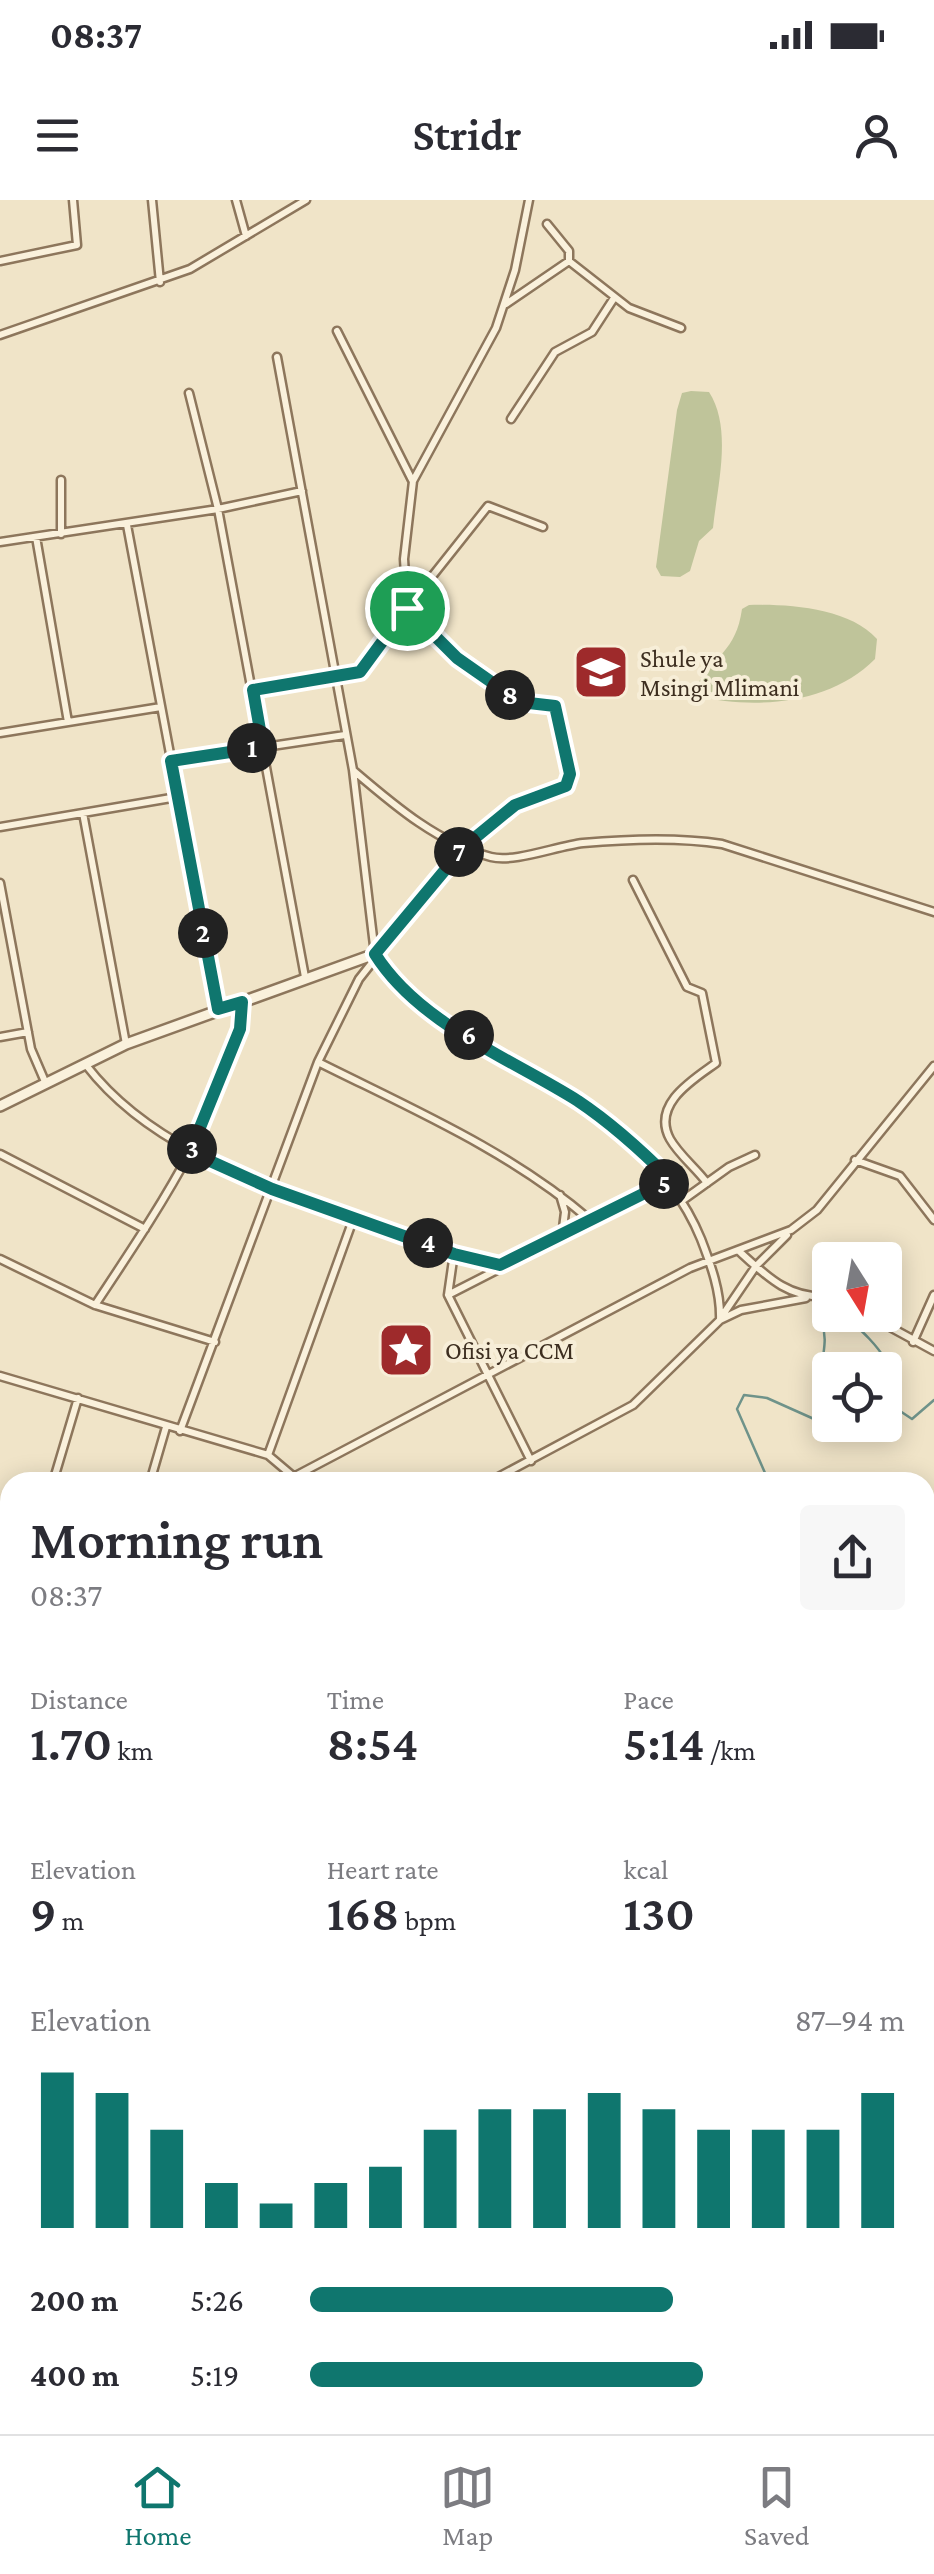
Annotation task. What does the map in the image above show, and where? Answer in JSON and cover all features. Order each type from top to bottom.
[{"type":"street","points":[[0,261],[77,245],[72,200]]},
{"type":"street","points":[[152,200],[160,282]]},
{"type":"street","points":[[236,200],[246,236]]},
{"type":"street","points":[[0,335],[160,282],[306,200]]},
{"type":"street","points":[[180,1431],[318,1062],[375,954],[465,846],[515,805],[566,786],[570,774],[555,706],[520,702],[457,658],[407,608],[404,559],[413,481],[504,306],[528,200]]},
{"type":"street","points":[[548,224],[569,251],[569,262]]},
{"type":"street","points":[[504,306],[569,262]]},
{"type":"street","points":[[569,262],[614,298],[651,320],[681,328]]},
{"type":"street","points":[[511,419],[555,352],[592,332],[614,298]]},
{"type":"street","points":[[337,332],[413,481]]},
{"type":"street","points":[[277,357],[353,770],[375,954],[389,976],[422,1005],[581,1103],[671,1180],[708,1259],[720,1299],[720,1320]]},
{"type":"street","points":[[188,393],[218,508],[305,977]]},
{"type":"street","points":[[61,480],[61,534]]},
{"type":"street","points":[[0,542],[126,525],[302,490]]},
{"type":"street","points":[[253,690],[360,672],[488,506],[544,527]]},
{"type":"street","points":[[126,525],[218,1009]]},
{"type":"street","points":[[36,538],[68,722]]},
{"type":"street","points":[[0,733],[161,707]]},
{"type":"street","points":[[171,761],[345,736]]},
{"type":"street","points":[[353,770],[410,819],[465,846],[510,858],[582,844],[688,838],[722,844],[934,912]]},
{"type":"street","points":[[0,827],[178,796]]},
{"type":"street","points":[[83,813],[126,1044]]},
{"type":"street","points":[[633,880],[687,986],[702,994],[716,1063],[687,1082],[668,1107],[666,1122],[670,1139],[707,1184]]},
{"type":"street","points":[[0,882],[28,1032],[46,1084]]},
{"type":"street","points":[[0,942],[12,940]]},
{"type":"street","points":[[0,1106],[126,1044],[375,954]]},
{"type":"street","points":[[95,1305],[190,1152],[240,1029],[242,1002]]},
{"type":"street","points":[[0,1036],[28,1032]]},
{"type":"street","points":[[318,1062],[472,1139],[560,1194],[590,1220]]},
{"type":"street","points":[[86,1065],[102,1086],[190,1152],[272,1189],[454,1254],[500,1265]]},
{"type":"street","points":[[509,1472],[633,1405],[720,1320],[756,1266],[817,1210],[934,1066]]},
{"type":"street","points":[[0,1154],[145,1229]]},
{"type":"street","points":[[683,1200],[755,1155]]},
{"type":"street","points":[[854,1160],[870,1162],[900,1176],[934,1220]]},
{"type":"street","points":[[448,1295],[671,1180]]},
{"type":"street","points":[[560,1194],[565,1212],[562,1236]]},
{"type":"street","points":[[268,1455],[354,1216]]},
{"type":"street","points":[[304,1472],[708,1259],[740,1252],[791,1230]]},
{"type":"street","points":[[740,1252],[806,1298]]},
{"type":"street","points":[[454,1254],[448,1295],[531,1461]]},
{"type":"street","points":[[0,1259],[95,1305],[215,1342]]},
{"type":"street","points":[[913,1342],[934,1295]]},
{"type":"street","points":[[720,1320],[741,1310],[812,1298]]},
{"type":"street","points":[[896,1332],[934,1350]]},
{"type":"street","points":[[0,1376],[268,1455],[288,1472]]},
{"type":"street","points":[[55,1472],[78,1398]]},
{"type":"street","points":[[153,1472],[166,1427]]},
{"type":"green space","points":[[709,392],[720,423],[721,458],[713,528],[699,541],[690,571],[680,577],[661,576],[656,567],[677,410],[682,393]]},
{"type":"green space","points":[[749,605],[800,607],[851,620],[877,639],[875,659],[837,686],[792,700],[744,702],[697,696],[695,688],[730,644],[742,609]]},
{"type":"waterway","points":[[824,1352],[822,1324],[847,1317],[879,1352]]},
{"type":"waterway","points":[[765,1472],[737,1409],[744,1395],[767,1398],[812,1418]]},
{"type":"waterway","points":[[902,1412],[912,1419],[934,1400]]},
{"type":"place","name":"Shule ya Msingi Mlimani","points":[[601,672]]},
{"type":"place","name":"Ofisi ya CCM","points":[[406,1350]]},
{"type":"route","points":[[407,608],[457,658],[520,702],[555,706],[570,774],[566,786],[515,805],[465,846],[375,954],[389,976],[422,1005],[581,1103],[671,1180],[500,1265],[454,1254],[272,1189],[190,1152],[240,1029],[242,1002],[218,1009],[171,761],[263,747],[253,690],[360,672],[407,608]]}]
